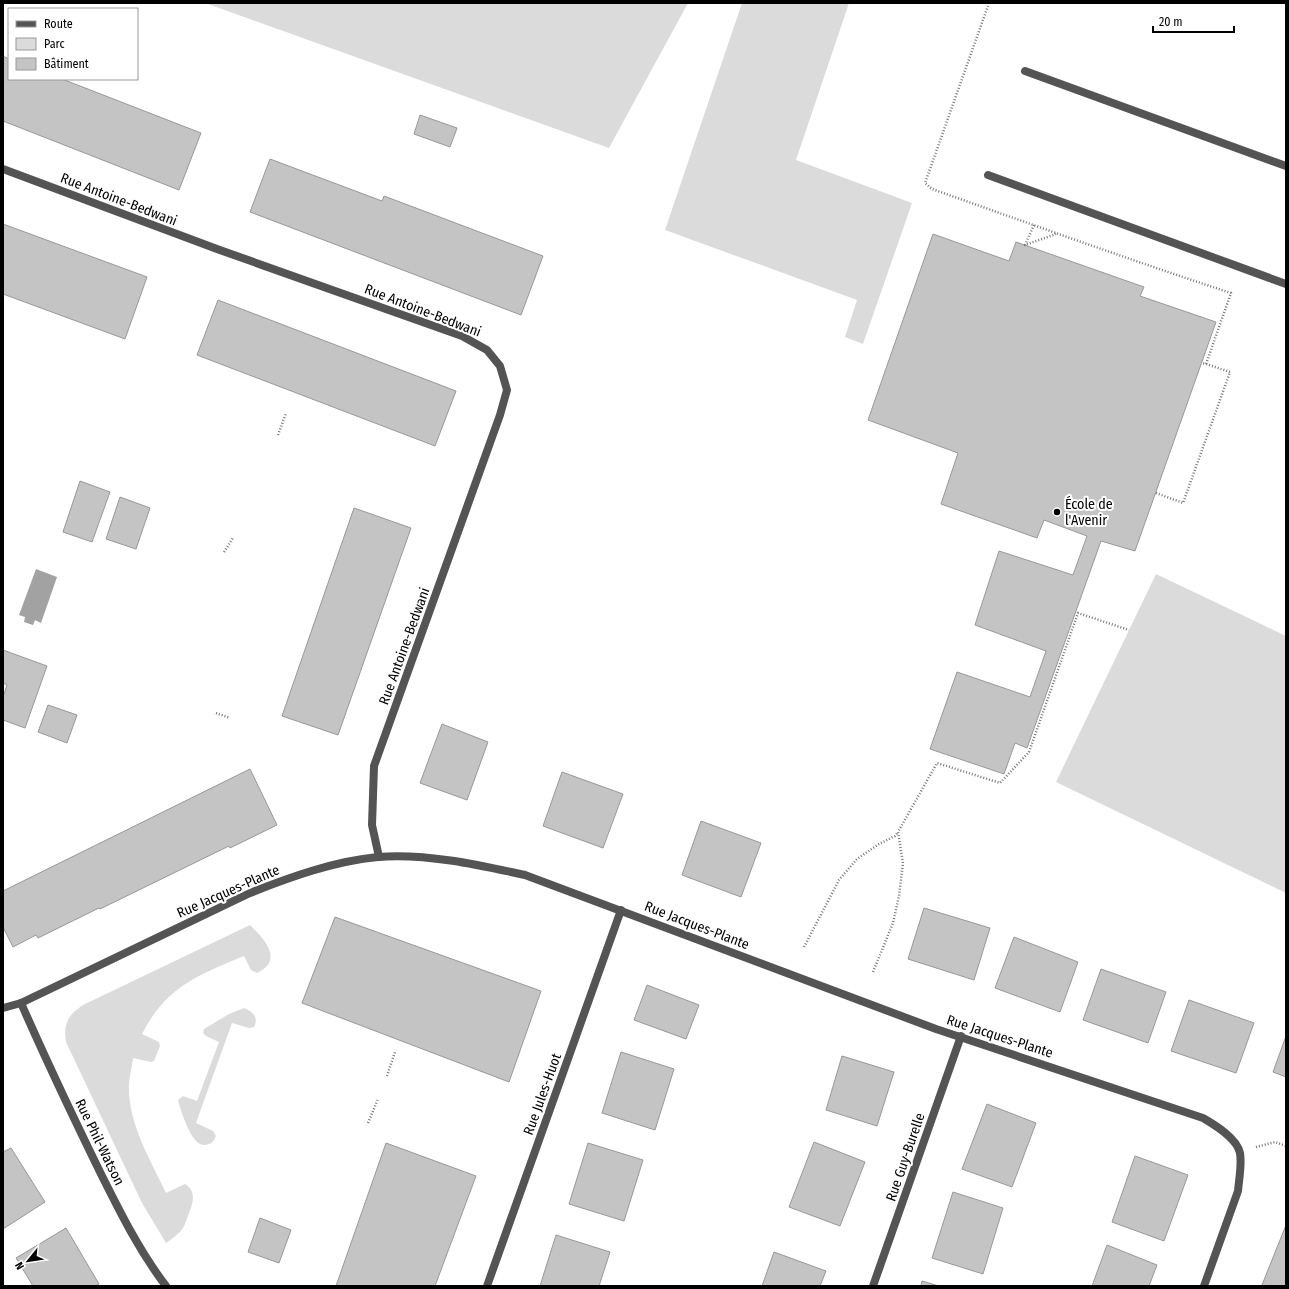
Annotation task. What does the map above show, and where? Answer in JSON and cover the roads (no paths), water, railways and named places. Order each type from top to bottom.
[{"type":"street","points":[[1025,71],[1286,166]]},
{"type":"street","name":"Rue Antoine-Bedwani","points":[[3,169],[217,249],[462,336],[487,350],[500,366],[507,390],[500,415],[374,766],[372,824],[379,857]]},
{"type":"street","points":[[988,175],[1286,284]]},
{"type":"street","name":"Rue Jacques-Plante","points":[[3,1008],[21,1003],[250,893],[282,880],[352,860],[379,857],[408,857],[462,863],[525,875],[936,1029],[961,1036],[1203,1118],[1219,1127],[1233,1141],[1240,1153],[1240,1177],[1238,1191],[1204,1286]]},
{"type":"street","name":"Rue Jules-Huot","points":[[487,1286],[621,910]]},
{"type":"street","name":"Rue Phil-Watson","points":[[21,1003],[80,1132],[132,1235],[166,1286]]},
{"type":"street","name":"Rue Guy-Burelle","points":[[873,1286],[961,1036]]},
{"type":"place","name":"École de l'Avenir","points":[[1057,512]]}]
